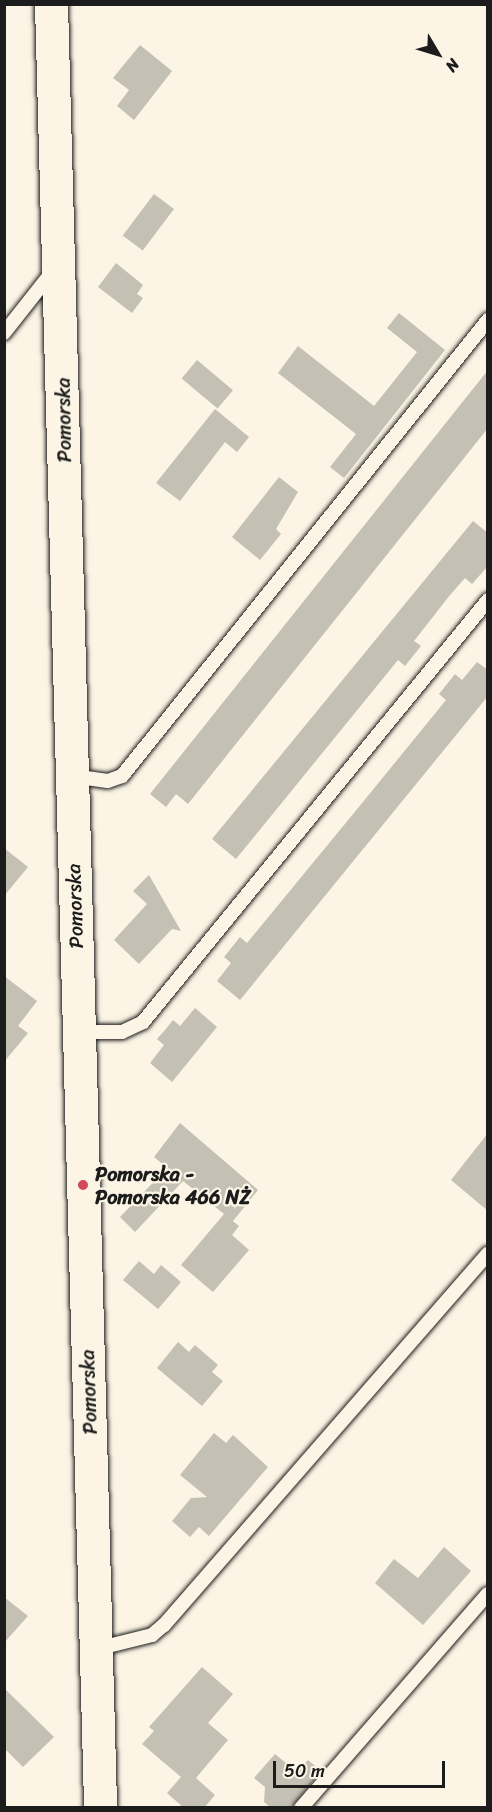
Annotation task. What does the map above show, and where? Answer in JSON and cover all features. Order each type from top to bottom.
[{"type":"street","name":"Pomorska","points":[[51,4],[60,266],[100,1808]]},
{"type":"lane","points":[[4,333],[60,266]]},
{"type":"lane","points":[[72,776],[108,781],[122,776],[488,320]]},
{"type":"lane","points":[[79,1032],[122,1032],[143,1022],[488,600]]},
{"type":"lane","points":[[96,1649],[152,1635],[164,1625],[488,1254]]},
{"type":"lane","points":[[301,1808],[488,1594]]},
{"type":"building","points":[[140,45],[172,71],[134,120],[117,106],[129,90],[113,78]]},
{"type":"building","points":[[154,194],[174,209],[143,251],[123,236]]},
{"type":"building","points":[[116,263],[143,285],[137,294],[143,298],[132,313],[98,287]]},
{"type":"building","points":[[399,313],[445,350],[344,478],[330,467],[356,434],[278,373],[298,346],[374,406],[417,352],[387,328]]},
{"type":"building","points":[[197,360],[233,390],[218,409],[182,378]]},
{"type":"building","points":[[488,370],[488,428],[188,804],[176,794],[166,807],[150,794]]},
{"type":"building","points":[[215,409],[249,437],[237,452],[225,442],[180,501],[156,483]]},
{"type":"building","points":[[279,477],[298,492],[276,529],[281,534],[260,560],[232,537]]},
{"type":"building","points":[[473,521],[488,533],[488,566],[472,584],[465,578],[450,595],[414,641],[421,646],[405,666],[398,660],[236,859],[212,839]]},
{"type":"building","points":[[477,662],[488,670],[488,696],[240,1000],[217,981],[231,963],[224,957],[240,937],[247,943],[358,808],[446,700],[439,694],[455,674],[462,680]]},
{"type":"building","points":[[4,848],[28,867],[4,896]]},
{"type":"building","points":[[149,875],[181,931],[172,929],[139,964],[114,940],[147,904],[133,891]]},
{"type":"building","points":[[4,976],[37,1001],[18,1026],[28,1033],[4,1062]]},
{"type":"building","points":[[195,1008],[217,1027],[172,1082],[150,1063],[164,1045],[157,1039],[173,1020],[180,1026]]},
{"type":"building","points":[[180,1123],[258,1190],[233,1221],[229,1218],[239,1226],[232,1235],[249,1250],[213,1292],[181,1265],[224,1214],[183,1181],[135,1232],[120,1217],[167,1168],[154,1157]]},
{"type":"building","points":[[488,1133],[488,1211],[451,1180]]},
{"type":"building","points":[[139,1261],[154,1274],[161,1265],[181,1282],[158,1309],[123,1280]]},
{"type":"building","points":[[178,1342],[189,1352],[195,1345],[218,1365],[212,1372],[223,1381],[202,1406],[157,1368]]},
{"type":"building","points":[[214,1433],[226,1443],[233,1435],[268,1467],[209,1536],[199,1527],[190,1537],[172,1521],[191,1498],[207,1497],[180,1475]]},
{"type":"building","points":[[444,1547],[471,1571],[423,1625],[375,1583],[394,1559],[418,1578]]},
{"type":"building","points":[[4,1597],[28,1616],[4,1643]]},
{"type":"building","points":[[202,1667],[233,1694],[208,1723],[228,1740],[196,1778],[215,1795],[204,1808],[184,1808],[167,1793],[181,1777],[142,1744],[154,1731],[149,1727]]},
{"type":"building","points":[[4,1688],[54,1737],[23,1767],[4,1748]]},
{"type":"building","points":[[275,1754],[297,1772],[308,1760],[321,1771],[291,1808],[271,1808],[264,1802],[265,1787],[254,1778]]},
{"type":"place","name":"Pomorska - Pomorska 466 NŻ","points":[[83,1185]]}]
